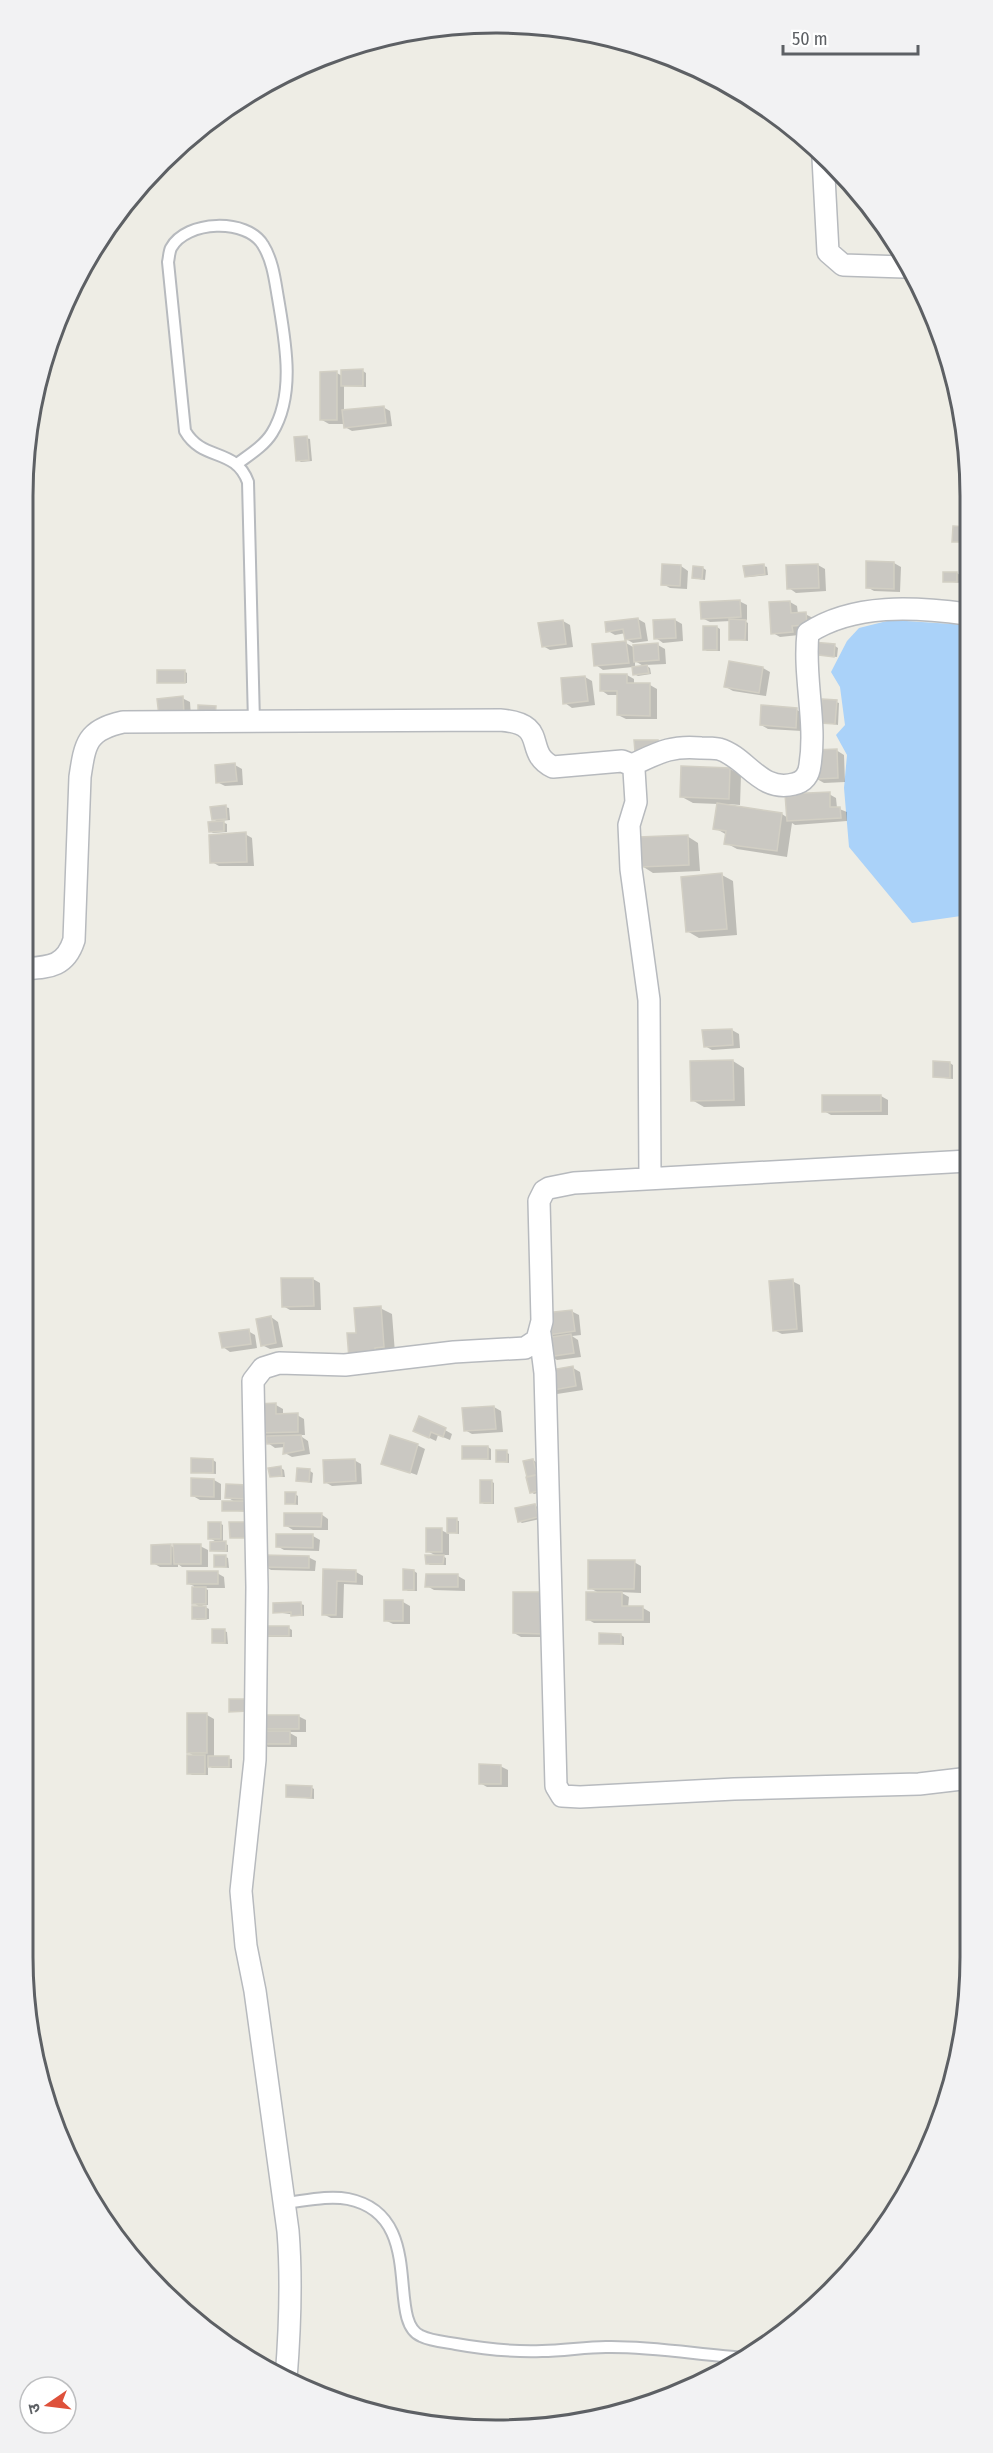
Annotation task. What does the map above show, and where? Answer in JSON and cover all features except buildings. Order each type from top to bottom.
[{"type":"street","points":[[824,169],[828,252],[843,265],[899,267]]},
{"type":"street","points":[[33,968],[55,965],[65,959],[74,940],[81,777],[84,755],[89,741],[105,726],[123,722],[514,721],[530,729],[541,758],[553,767],[622,761],[632,765],[663,750],[683,746],[719,749],[734,757],[766,783],[789,786],[799,783],[808,775],[811,764],[808,633],[835,619],[873,611],[929,609],[960,613]]},
{"type":"street","points":[[632,765],[636,802],[629,825],[631,869],[649,1000],[650,1178]]},
{"type":"street","points":[[960,1162],[574,1183],[544,1191],[539,1201],[542,1321],[540,1334],[545,1373],[556,1786],[562,1796],[919,1784],[960,1779]]},
{"type":"street","points":[[286,2369],[291,2315],[291,2270],[285,2203],[255,1991],[246,1946],[241,1891],[255,1760],[258,1587],[253,1382],[269,1364],[353,1365],[454,1352],[511,1350],[532,1344],[540,1334]]},
{"type":"lane","points":[[237,464],[264,444],[272,434],[280,416],[286,371],[285,338],[274,275],[263,244],[253,234],[240,228],[222,225],[199,228],[182,237],[171,248],[168,262],[185,431],[191,441],[201,448],[237,464],[244,470],[248,482],[254,722]]},
{"type":"lane","points":[[285,2203],[346,2198],[362,2203],[384,2219],[394,2234],[398,2250],[410,2326],[421,2336],[478,2348],[540,2352],[606,2347],[730,2357]]},
{"type":"water","points":[[891,620],[960,625],[960,916],[912,923],[849,847],[844,788],[847,755],[836,735],[845,725],[840,687],[831,672],[847,641],[859,628]]}]
